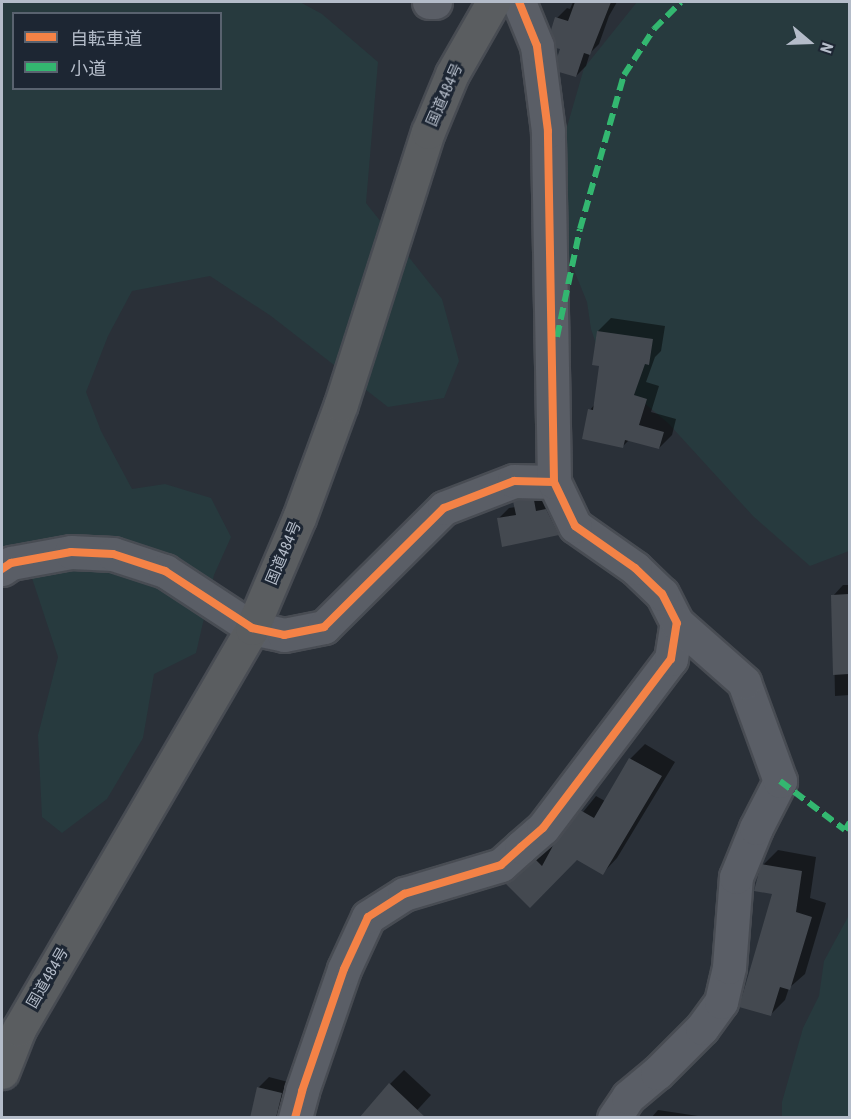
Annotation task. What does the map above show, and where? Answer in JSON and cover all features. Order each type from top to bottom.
[{"type":"highway","name":"国道484号","points":[[2,1072],[19,1029],[252,628],[299,518],[340,404],[428,132],[453,74],[493,2]]},
{"type":"street","points":[[429,2],[435,2]]},
{"type":"street","points":[[519,2],[537,46],[548,131],[554,482],[575,526],[634,568],[662,594],[677,623],[744,682],[780,781],[756,828],[736,877],[729,967],[721,1002],[702,1028],[657,1073],[628,1097],[614,1118]]},
{"type":"street","points":[[2,569],[11,563],[71,552],[113,554],[165,571],[252,628],[284,635],[324,627],[444,508],[514,481],[554,482]]},
{"type":"street","points":[[295,1118],[344,969],[368,917],[404,894],[501,865],[543,828],[671,659],[677,623]]},
{"type":"green space","points":[[2,2],[300,2],[322,14],[378,62],[366,203],[442,299],[459,361],[444,398],[388,407],[271,316],[210,276],[132,291],[108,336],[86,392],[101,431],[132,489],[165,484],[211,498],[231,537],[214,575],[196,653],[154,674],[143,738],[107,799],[62,833],[42,817],[38,735],[58,657],[30,572],[2,564]]},
{"type":"green space","points":[[637,2],[849,2],[849,551],[810,566],[753,516],[668,423],[605,370],[591,329],[587,302],[560,236],[558,158],[584,68]]},
{"type":"green space","points":[[849,915],[849,1117],[782,1117],[782,1102],[803,1028],[819,996],[824,961]]},
{"type":"building","points":[[575,2],[611,2],[590,55],[584,53],[576,77],[559,72],[557,58],[560,49],[556,48],[551,30],[555,17],[568,21]]},
{"type":"building","points":[[597,331],[653,339],[649,365],[645,364],[634,395],[647,399],[639,425],[664,432],[659,449],[625,440],[623,448],[582,439],[588,409],[593,410],[599,366],[592,365]]},
{"type":"building","points":[[534,500],[536,511],[546,509],[559,535],[502,547],[497,518],[516,515],[513,501]]},
{"type":"building","points":[[849,594],[849,674],[833,675],[831,595]]},
{"type":"building","points":[[629,758],[662,776],[603,875],[577,860],[530,908],[505,883],[535,859],[542,866],[555,842],[580,810],[594,818]]},
{"type":"building","points":[[761,864],[802,871],[796,912],[812,917],[790,990],[780,987],[771,1016],[739,1007],[772,894],[754,891]]},
{"type":"building","points":[[389,1083],[426,1118],[359,1118]]},
{"type":"building","points":[[257,1087],[282,1093],[276,1118],[250,1118]]},
{"type":"marked path","points":[[557,337],[580,229],[624,75],[654,29],[681,2]]},
{"type":"marked path","points":[[780,781],[845,830],[850,822]]},
{"type":"cycle path","points":[[295,1118],[344,969],[368,917],[404,894],[501,865],[543,828],[671,659],[677,623],[662,594],[635,568],[575,526],[554,482],[548,131],[537,46],[519,2]]},
{"type":"cycle path","points":[[2,569],[11,563],[71,552],[113,554],[165,571],[252,628],[284,635],[324,627],[444,508],[514,481],[554,482]]}]
